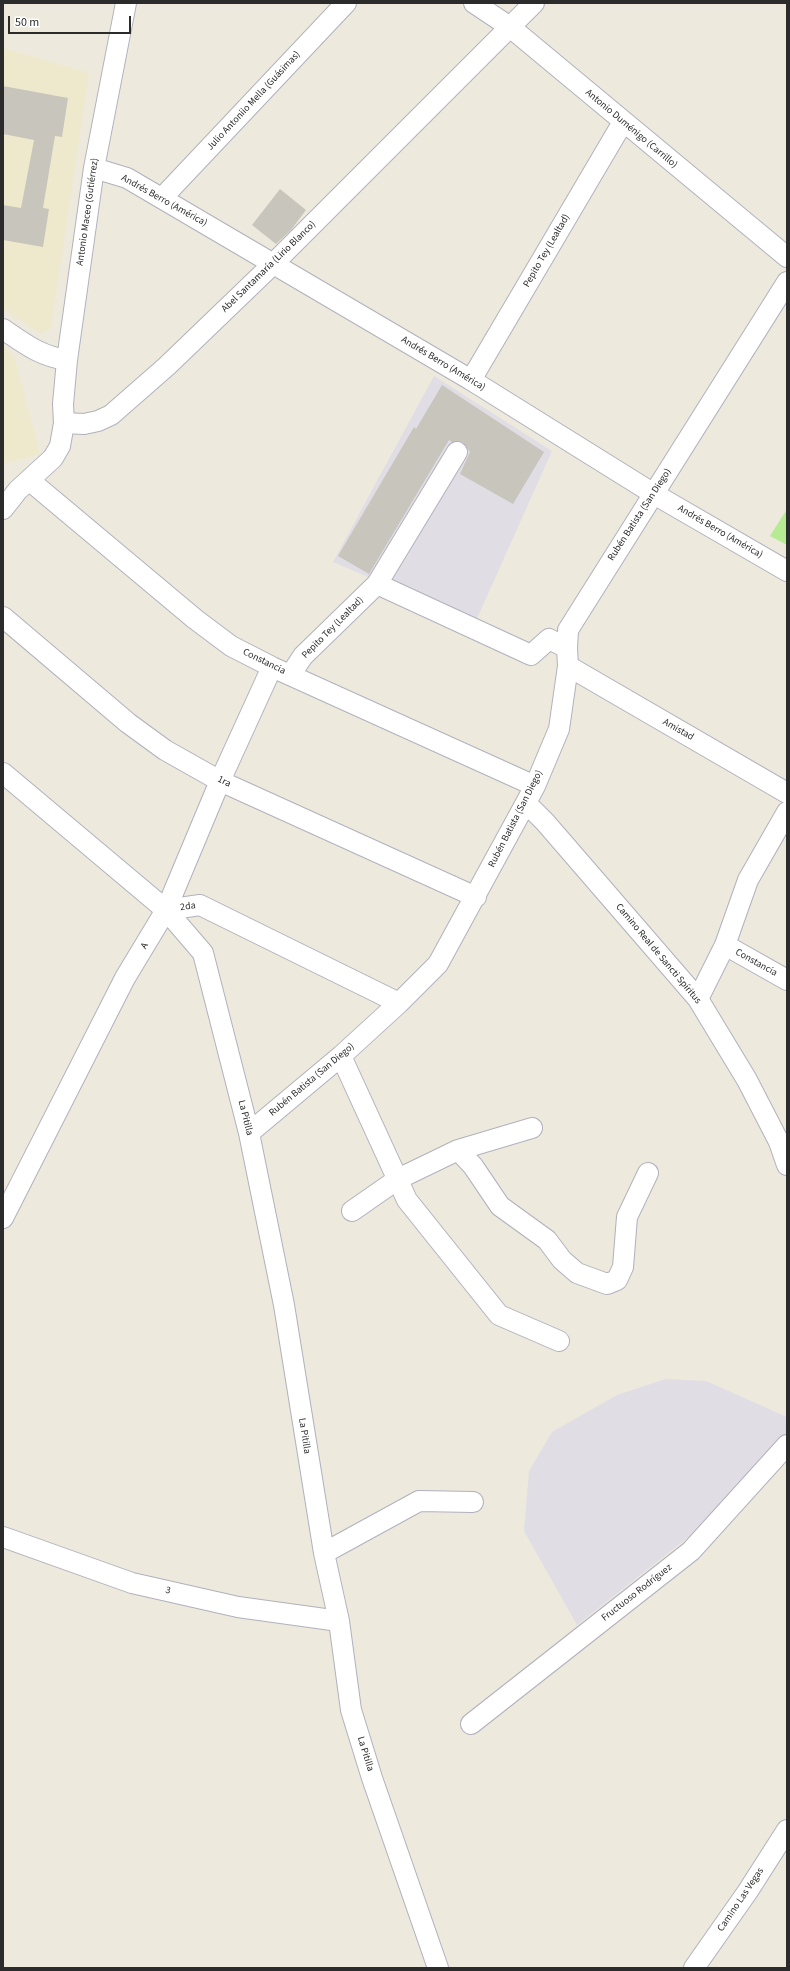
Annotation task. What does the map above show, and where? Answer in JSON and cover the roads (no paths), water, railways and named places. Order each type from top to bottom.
[{"type":"street","name":"Antonio Maceo (Gutiérrez)","points":[[64,423],[63,404],[67,360],[94,168],[126,3]]},
{"type":"street","name":"Julio Antoniio Mella (Guásimas)","points":[[162,198],[346,3]]},
{"type":"street","name":"Antonio Duménigo (Carrillo)","points":[[474,3],[510,27],[787,257]]},
{"type":"street","name":"Abel Santamaría (Lirio Blanco)","points":[[64,423],[84,424],[98,421],[111,415],[166,366],[273,264],[534,3]]},
{"type":"street","name":"Pepito Tey (Lealtad)","points":[[471,380],[623,122]]},
{"type":"street","name":"Andrés Berro (América)","points":[[94,168],[127,178],[162,198],[471,380],[654,494],[787,571]]},
{"type":"street","name":"Rubén Batista (San Diego)","points":[[249,1133],[341,1056],[399,1003],[438,964],[531,794],[559,729],[568,657],[568,630],[787,282]]},
{"type":"street","points":[[3,329],[38,352],[52,358],[67,360]]},
{"type":"street","points":[[3,509],[29,480],[53,458],[60,446],[64,423]]},
{"type":"street","name":"Pepito Tey (Lealtad)","points":[[291,674],[303,656],[377,584],[457,452]]},
{"type":"street","name":"Constancia","points":[[29,480],[195,619],[231,646],[272,667],[291,674],[531,794]]},
{"type":"street","name":"Amistad","points":[[377,584],[531,655],[550,638],[568,657],[787,794]]},
{"type":"street","name":"1ra","points":[[3,617],[128,723],[165,750],[220,781],[476,897]]},
{"type":"street","name":"A","points":[[3,1218],[125,978],[166,910],[220,781],[272,667]]},
{"type":"street","name":"2da","points":[[3,773],[166,910],[200,906],[399,1003]]},
{"type":"street","name":"Camino Real de Sancti Spíritus","points":[[531,794],[546,822],[698,999],[747,1080],[779,1142],[787,1165]]},
{"type":"street","points":[[698,999],[725,945],[748,880],[787,812]]},
{"type":"street","name":"La Pitilla","points":[[166,910],[203,953],[249,1133],[284,1304],[324,1553],[339,1621],[351,1710],[372,1778],[438,1968]]},
{"type":"street","name":"Constancia","points":[[725,945],[787,980]]},
{"type":"street","points":[[341,1056],[407,1200],[499,1315],[560,1341]]},
{"type":"street","points":[[352,1212],[398,1179],[458,1150],[532,1128]]},
{"type":"street","points":[[458,1150],[473,1166],[500,1206],[547,1240],[562,1260],[577,1273],[607,1284],[616,1280],[623,1267],[627,1217],[648,1173]]},
{"type":"street","name":"Fructuoso Rodríguez","points":[[471,1724],[691,1551],[787,1445]]},
{"type":"street","points":[[324,1553],[419,1501],[473,1502]]},
{"type":"street","name":"3","points":[[3,1537],[132,1582],[238,1607],[339,1621]]},
{"type":"street","name":"Camino Las Vegas","points":[[694,1968],[748,1891],[787,1830]]}]
